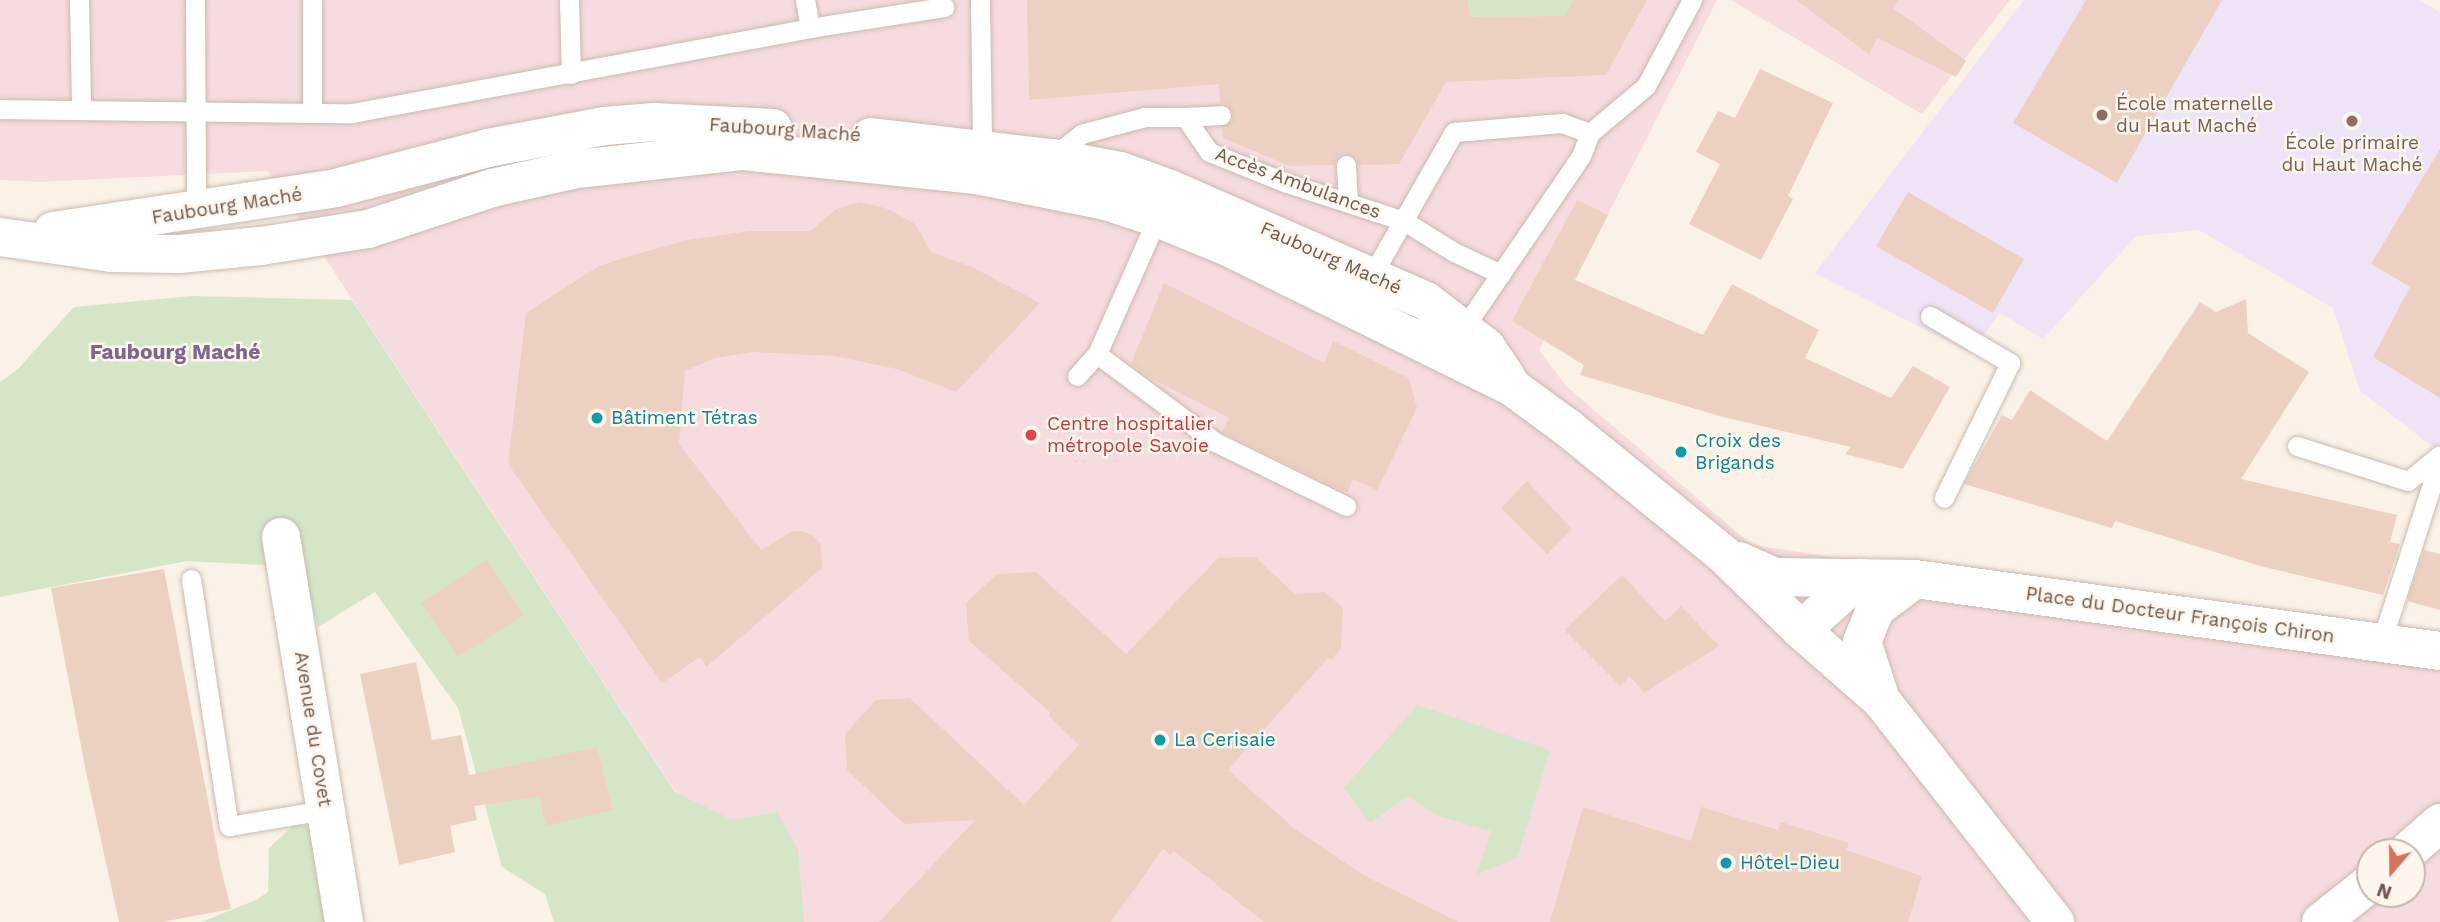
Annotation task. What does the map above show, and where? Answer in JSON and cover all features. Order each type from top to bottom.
[{"type":"street","name":"Faubourg Maché","points":[[1,242],[336,188],[488,148],[604,126],[654,122],[799,130],[982,149],[1120,171],[1228,247],[1512,387],[1568,428],[1724,555],[1801,630]]},
{"type":"street","name":"Faubourg Maché","points":[[1,242],[112,253],[179,254],[261,246],[368,229],[492,188],[577,169],[743,150],[977,176],[1106,201],[1163,203],[1371,275],[1426,301],[1486,347],[1512,387]]},
{"type":"street","name":"Avenue du Covet","points":[[281,537],[318,750],[344,922]]},
{"type":"street","name":"Faubourg Maché","points":[[1724,555],[1775,577],[1860,578]]},
{"type":"street","name":"Place du Docteur François Chiron","points":[[1860,578],[1915,579],[2419,652]]},
{"type":"street","points":[[1860,578],[1801,630],[1881,700],[2055,922]]},
{"type":"street","points":[[1881,700],[1862,642],[1875,609],[1915,579]]},
{"type":"street","points":[[2423,838],[2440,823]]},
{"type":"street","points":[[2321,922],[2356,894]]},
{"type":"lane","points":[[79,0],[82,109]]},
{"type":"lane","points":[[195,0],[198,113],[196,212]]},
{"type":"lane","points":[[312,0],[312,111]]},
{"type":"lane","points":[[569,0],[570,74]]},
{"type":"lane","points":[[805,0],[810,28]]},
{"type":"lane","points":[[980,0],[982,149]]},
{"type":"lane","points":[[1463,329],[1581,156],[1590,133],[1646,86],[1692,0]]},
{"type":"lane","points":[[0,109],[352,113],[810,28],[944,8]]},
{"type":"lane","points":[[1051,158],[1081,134],[1145,117],[1221,115]]},
{"type":"lane","name":"Accès Ambulances","points":[[1185,117],[1209,152],[1287,183],[1404,221],[1454,252],[1501,274]]},
{"type":"lane","points":[[1371,275],[1454,132],[1562,123],[1590,133]]},
{"type":"lane","points":[[1346,165],[1348,202]]},
{"type":"lane","points":[[1077,376],[1097,354],[1163,203]]},
{"type":"lane","points":[[1930,316],[2010,363],[1944,498]]},
{"type":"lane","points":[[1097,354],[1215,442],[1346,506]]},
{"type":"lane","points":[[2297,446],[2408,481],[2440,457]]},
{"type":"lane","points":[[2419,652],[2440,457]]},
{"type":"lane","points":[[191,579],[229,826],[325,810]]},
{"type":"shaded area","name":"Centre hospitalier métropole Savoie","points":[[0,0],[1717,0],[1539,350],[1566,386],[1752,545],[2440,645],[2440,922],[761,922],[268,171],[39,182],[0,180]]},
{"type":"shaded area","points":[[1731,0],[2010,0],[1922,114]]},
{"type":"shaded area","name":"École maternelle du Haut Maché","points":[[2024,0],[2419,0],[2440,12],[2440,452],[2360,391],[2333,308],[2199,230],[2136,236],[2043,339],[2000,313],[1970,353],[1815,273]]},
{"type":"green space","points":[[1468,0],[1573,0],[1565,16],[1469,17]]},
{"type":"green space","points":[[192,296],[352,300],[675,792],[732,820],[777,812],[798,850],[804,922],[554,922],[545,894],[502,867],[458,708],[375,592],[318,627],[308,588],[263,565],[187,561],[0,597],[0,382],[18,369],[74,307]]},
{"type":"green space","points":[[1417,705],[1550,750],[1517,858],[1477,874],[1491,831],[1438,816],[1408,796],[1370,823],[1344,788]]},
{"type":"green space","points":[[295,824],[314,827],[325,922],[201,922],[256,900],[268,892],[269,848]]},
{"type":"building","points":[[1027,0],[1468,0],[1469,17],[1565,16],[1573,0],[1647,0],[1606,75],[1446,82],[1399,164],[1358,165],[1356,158],[1346,153],[1339,155],[1334,165],[1290,166],[1223,138],[1222,127],[1232,121],[1233,114],[1227,104],[1220,103],[1219,84],[1029,100]]},
{"type":"building","points":[[1796,0],[1898,0],[1893,8],[1966,61],[1956,77],[1877,38],[1869,54]]},
{"type":"building","points":[[2086,0],[2222,0],[2117,183],[2013,123]]},
{"type":"building","points":[[1760,69],[1833,103],[1788,196],[1793,199],[1761,260],[1689,224],[1720,164],[1696,152],[1718,111],[1735,118]]},
{"type":"building","points":[[2440,149],[2440,398],[2373,357],[2410,287],[2371,264]]},
{"type":"building","points":[[1908,192],[2024,259],[1993,313],[1876,246]]},
{"type":"building","points":[[1577,200],[1608,215],[1575,280],[1703,335],[1732,284],[1819,330],[1805,358],[1891,398],[1913,366],[1950,387],[1903,469],[1845,454],[1851,447],[1723,417],[1580,375],[1584,365],[1512,321]]},
{"type":"building","name":"Bâtiment Tétras","points":[[860,202],[888,209],[915,224],[931,252],[972,267],[1040,303],[956,392],[897,369],[834,356],[754,352],[715,358],[685,371],[679,444],[761,550],[791,532],[801,531],[812,535],[820,543],[823,567],[706,667],[700,657],[662,683],[508,464],[526,313],[599,266],[688,240],[749,231],[810,231],[836,209]]},
{"type":"building","points":[[1164,283],[1324,363],[1333,341],[1409,378],[1417,408],[1377,490],[1353,479],[1347,493],[1222,432],[1229,418],[1152,379],[1131,364]]},
{"type":"building","points":[[2246,299],[2248,333],[2309,372],[2241,479],[2397,515],[2390,542],[2400,544],[2383,595],[2260,566],[2115,521],[2112,528],[1964,484],[2002,415],[2012,420],[2030,390],[2107,441],[2200,302],[2216,312]]},
{"type":"building","points":[[1527,481],[1572,529],[1547,554],[1501,508]]},
{"type":"building","points":[[2424,550],[2440,554],[2440,610],[2407,601]]},
{"type":"building","name":"La Cerisaie","points":[[1255,557],[1295,594],[1325,592],[1343,608],[1341,648],[1332,659],[1327,659],[1228,770],[1295,829],[1363,875],[1459,922],[1264,922],[1174,851],[1170,855],[1163,849],[1111,922],[879,922],[975,820],[904,824],[847,770],[845,734],[876,700],[910,698],[1024,805],[1079,745],[1049,716],[1050,712],[969,641],[966,603],[997,574],[1036,572],[1126,654],[1218,558]]},
{"type":"building","points":[[487,560],[524,615],[458,657],[421,603]]},
{"type":"building","points":[[164,569],[231,909],[162,922],[119,922],[86,772],[51,588]]},
{"type":"building","points":[[1622,575],[1665,621],[1681,606],[1719,646],[1644,693],[1630,676],[1620,686],[1564,630]]},
{"type":"building","points":[[416,662],[432,740],[461,735],[469,775],[597,747],[613,810],[546,826],[539,797],[474,806],[477,820],[450,826],[455,852],[399,865],[360,674]]},
{"type":"building","name":"Hôtel-Dieu","points":[[1583,807],[1691,841],[1701,807],[1778,830],[1781,822],[1849,843],[1846,850],[1922,876],[1908,922],[1550,922]]},
{"type":"place","name":"École maternelle du Haut Maché","points":[[2102,115]]},
{"type":"place","name":"École primaire du Haut Maché","points":[[2352,121]]},
{"type":"place","name":"Bâtiment Tétras","points":[[597,418]]},
{"type":"place","name":"Centre hospitalier métropole Savoie","points":[[1031,435]]},
{"type":"place","name":"Croix des Brigands","points":[[1681,452]]},
{"type":"place","name":"La Cerisaie","points":[[1160,740]]},
{"type":"place","name":"Hôtel-Dieu","points":[[1726,863]]},
{"type":"district","name":"Faubourg Maché","points":[[175,352]]}]
